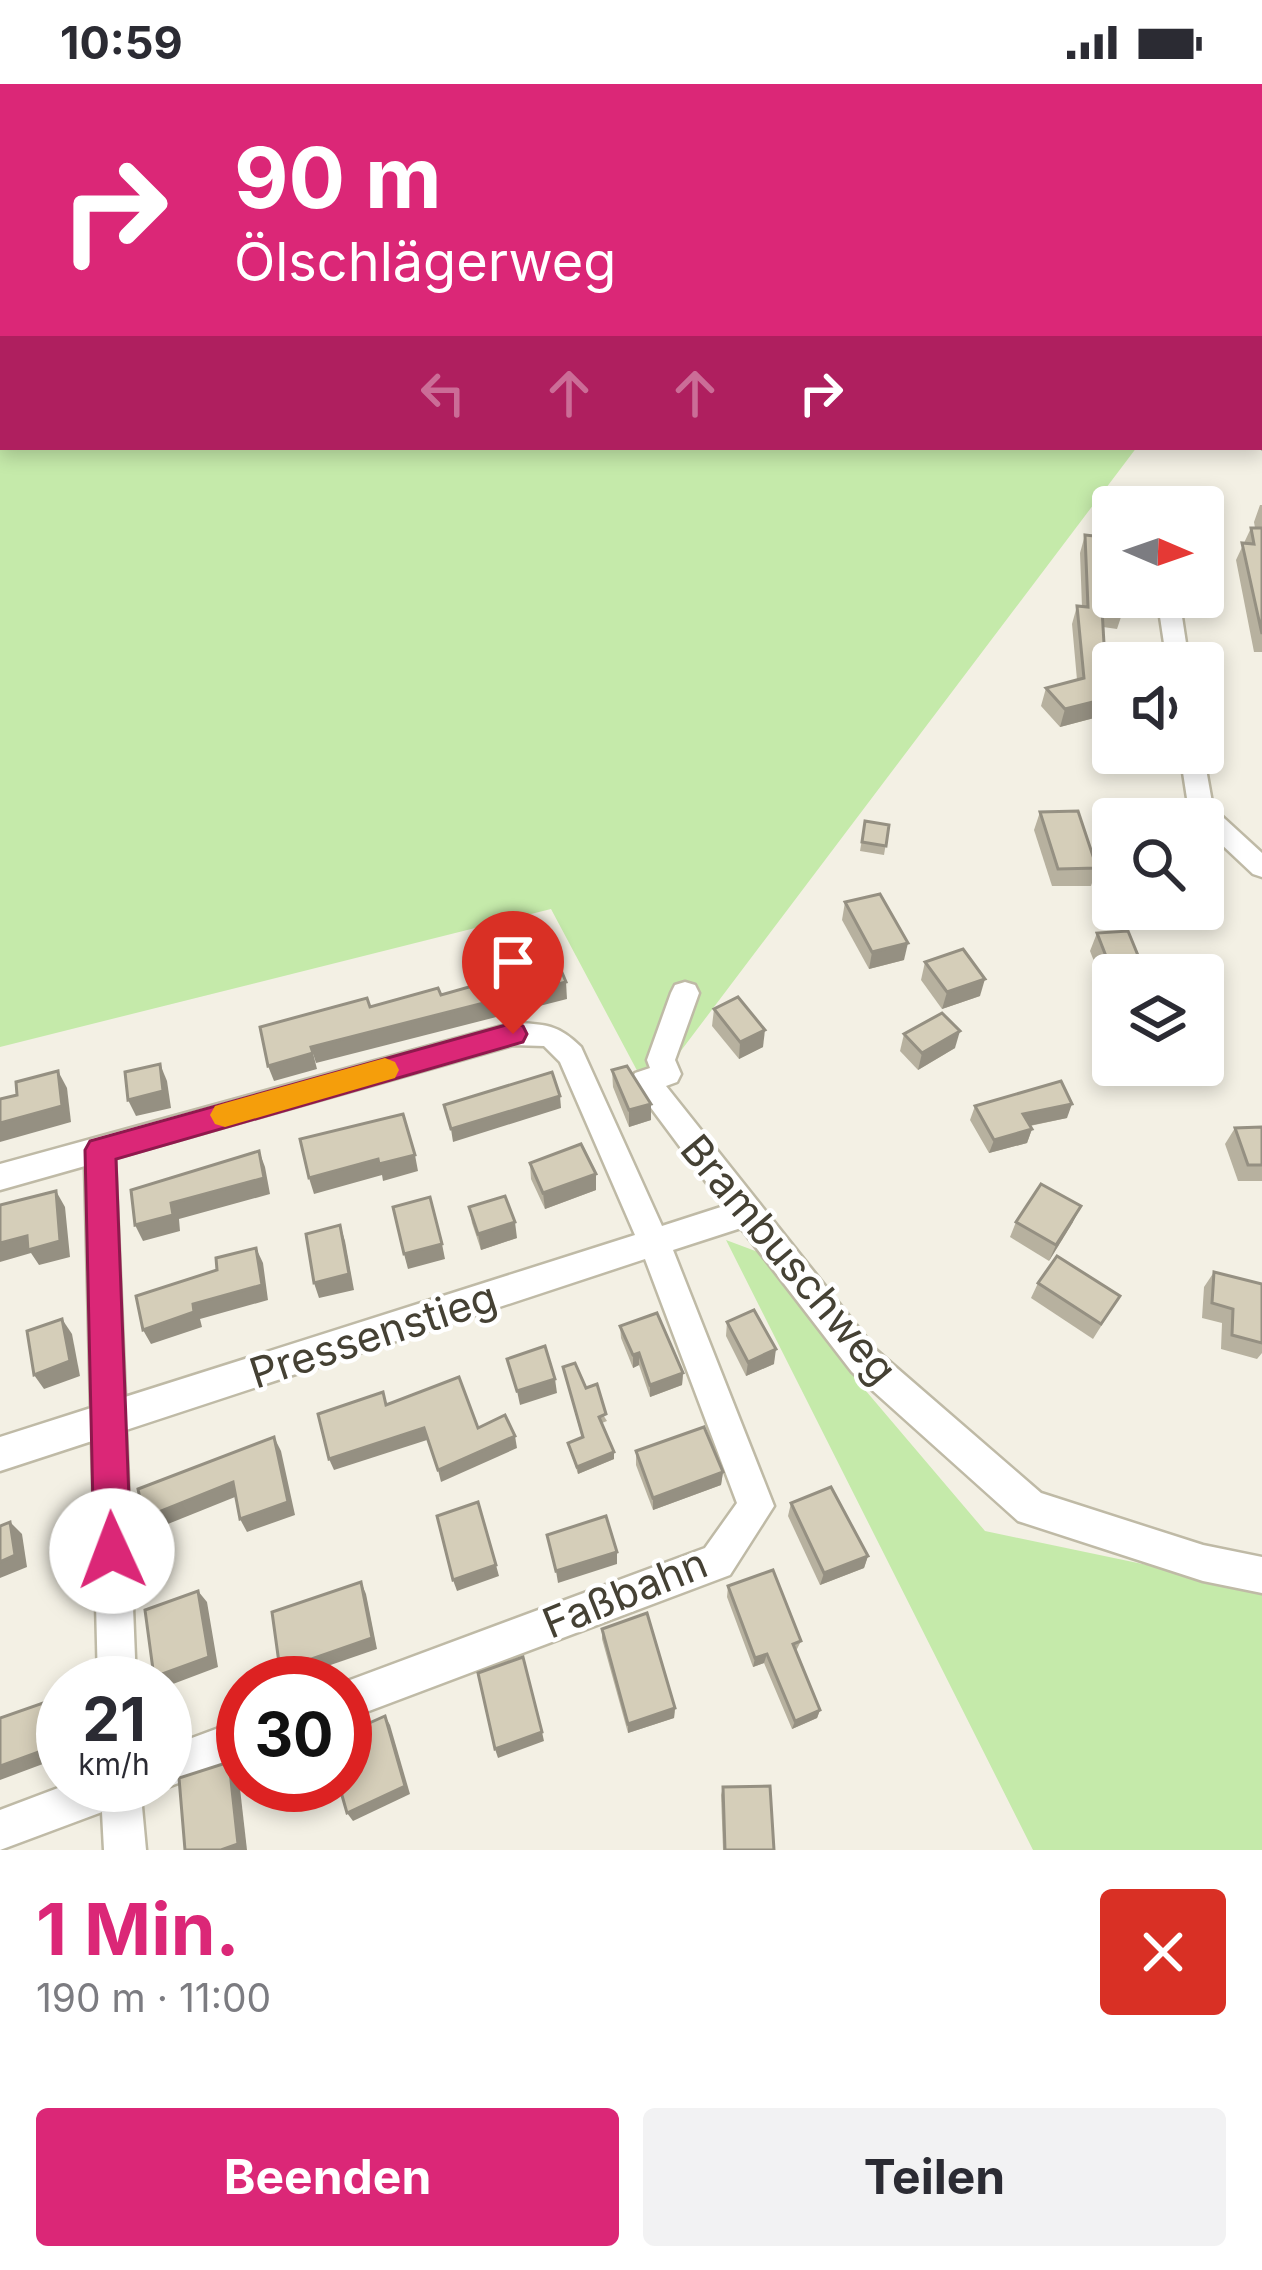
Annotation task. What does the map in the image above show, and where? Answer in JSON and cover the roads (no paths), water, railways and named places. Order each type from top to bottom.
[{"type":"street","points":[[1195,774],[1201,811],[1262,868]]},
{"type":"street","name":"Brambuschweg","points":[[685,993],[661,1060],[667,1074],[645,1081],[863,1361],[1031,1508],[1203,1562],[1262,1575]]},
{"type":"street","points":[[0,1177],[513,1034],[551,1035],[571,1055],[655,1245]]},
{"type":"street","points":[[100,1150],[116,1656]]},
{"type":"street","name":"Pressenstieg","points":[[0,1454],[746,1213]]},
{"type":"street","name":"Faßbahn","points":[[372,1691],[717,1562],[756,1506],[655,1245]]},
{"type":"street","points":[[0,1830],[48,1812]]},
{"type":"street","points":[[122,1812],[125,1850]]}]
